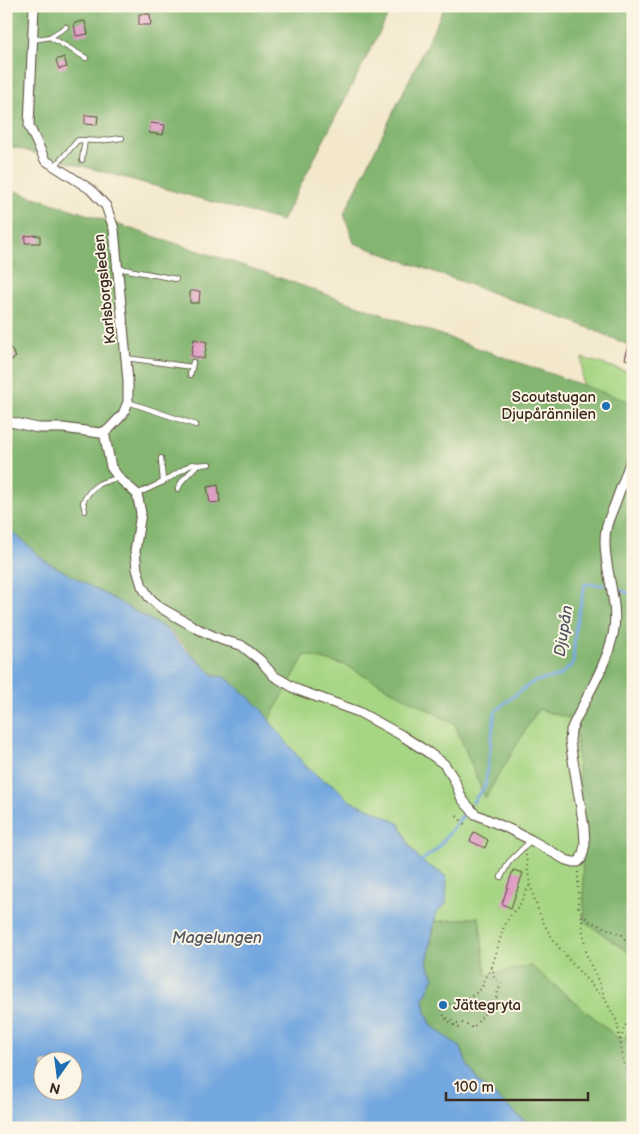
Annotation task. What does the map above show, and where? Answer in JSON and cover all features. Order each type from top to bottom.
[{"type":"street","name":"Karlsborgsleden","points":[[34,6],[29,126],[45,160],[90,189],[106,206],[114,229],[128,381],[128,402]]},
{"type":"street","points":[[6,421],[38,428],[63,428],[100,433],[114,425],[128,402]]},
{"type":"street","points":[[104,432],[111,466],[119,478],[137,494],[141,512],[135,551],[137,569],[142,586],[161,608],[198,629],[222,640],[241,645],[260,660],[274,676],[298,690],[359,712],[415,744],[444,764],[454,779],[462,799],[475,814],[573,862],[578,862],[581,859],[585,844],[570,742],[572,730],[580,711],[606,658],[613,633],[614,610],[605,542],[606,526],[633,453]]},
{"type":"lane","points":[[33,40],[50,37],[66,27]]},
{"type":"lane","points":[[50,37],[86,58]]},
{"type":"lane","points":[[55,166],[78,140],[99,141],[122,138]]},
{"type":"lane","points":[[82,160],[85,140]]},
{"type":"lane","points":[[118,268],[176,279]]},
{"type":"lane","points":[[126,358],[192,364],[190,375]]},
{"type":"lane","points":[[128,402],[196,425]]},
{"type":"lane","points":[[161,458],[163,482]]},
{"type":"lane","points":[[137,494],[163,482],[192,464],[209,464]]},
{"type":"lane","points":[[178,489],[182,481],[197,465]]},
{"type":"lane","points":[[86,511],[83,502],[89,491],[101,482],[119,478]]},
{"type":"lane","points":[[501,877],[509,862],[529,841]]},
{"type":"path","points":[[457,816],[465,825]]},
{"type":"path","points":[[529,841],[526,854],[535,903],[550,934],[562,951],[606,1001]]},
{"type":"path","points":[[578,862],[578,906],[582,914],[589,921],[622,935],[633,951]]},
{"type":"path","points":[[449,1004],[452,1005],[467,1000],[482,988],[484,980],[492,967],[504,926],[519,906],[530,884]]},
{"type":"path","points":[[582,914],[587,957],[617,1022],[624,1065],[633,1084]]},
{"type":"path","points":[[445,1019],[454,1024],[463,1023],[473,1028],[496,998],[501,983],[494,977],[492,967]]},
{"type":"path","points":[[441,1005],[444,1016],[459,1028]]},
{"type":"path","points":[[620,1042],[625,1026],[633,1019]]},
{"type":"green space","points":[[6,6],[393,6],[282,221],[6,145]]},
{"type":"green space","points":[[445,6],[633,6],[633,347],[582,325],[354,243],[344,214]]},
{"type":"green space","points":[[6,188],[263,272],[633,403],[633,955],[585,922],[576,720],[538,709],[485,798],[455,724],[345,665],[305,655],[269,720],[230,681],[210,672],[169,630],[45,561],[6,526]]},
{"type":"green space","points":[[582,358],[633,373],[633,431],[583,432]]},
{"type":"green space","points":[[305,654],[345,665],[455,724],[485,798],[538,709],[576,720],[585,921],[633,955],[633,1022],[623,1042],[531,966],[486,976],[479,917],[435,922],[444,875],[421,861],[409,845],[400,824],[350,801],[334,785],[321,779],[304,764],[269,720]]},
{"type":"green space","points":[[479,917],[486,975],[531,966],[623,1042],[633,1022],[633,1128],[533,1128],[480,1083],[467,1065],[461,1048],[432,1026],[426,1012],[424,998],[434,977],[427,963],[435,922]]},
{"type":"water","name":"Magelungen","points":[[6,526],[45,561],[166,629],[215,676],[225,677],[259,706],[304,764],[321,779],[334,785],[350,801],[400,824],[409,845],[421,861],[444,875],[447,880],[446,904],[436,913],[427,963],[434,977],[424,998],[426,1012],[432,1026],[461,1048],[467,1065],[480,1083],[533,1128],[6,1128]]},
{"type":"building","points":[[139,14],[150,14],[151,25],[139,25]]},
{"type":"building","points":[[85,21],[88,34],[76,36],[74,23]]},
{"type":"building","points":[[64,57],[67,67],[59,69],[56,60]]},
{"type":"building","points":[[85,115],[98,116],[97,125],[85,124]]},
{"type":"building","points":[[151,123],[165,125],[163,135],[149,133]]},
{"type":"building","points":[[40,235],[40,243],[25,243],[25,236]]},
{"type":"building","points":[[190,291],[200,291],[199,303],[190,303]]},
{"type":"building","points":[[631,338],[633,338],[633,361],[625,359]]},
{"type":"building","points":[[194,339],[207,342],[204,359],[191,356]]},
{"type":"building","points":[[6,341],[16,357],[9,362],[6,357]]},
{"type":"building","points":[[218,485],[220,502],[210,503],[207,487]]},
{"type":"building","points":[[474,832],[488,840],[485,848],[470,841]]},
{"type":"building","points":[[513,870],[523,873],[511,908],[502,904]]},
{"type":"waterway","name":"Djupån","points":[[473,802],[485,786],[495,712],[533,682],[559,676],[573,664],[575,630],[585,584],[604,585]]},
{"type":"waterway","name":"Djupån","points":[[615,589],[633,594]]},
{"type":"waterway","name":"Djupån","points":[[421,861],[437,849],[466,811]]},
{"type":"place","name":"Scoutstugan Djupårännilen","points":[[606,406]]},
{"type":"place","name":"Jättegryta","points":[[443,1005]]}]
